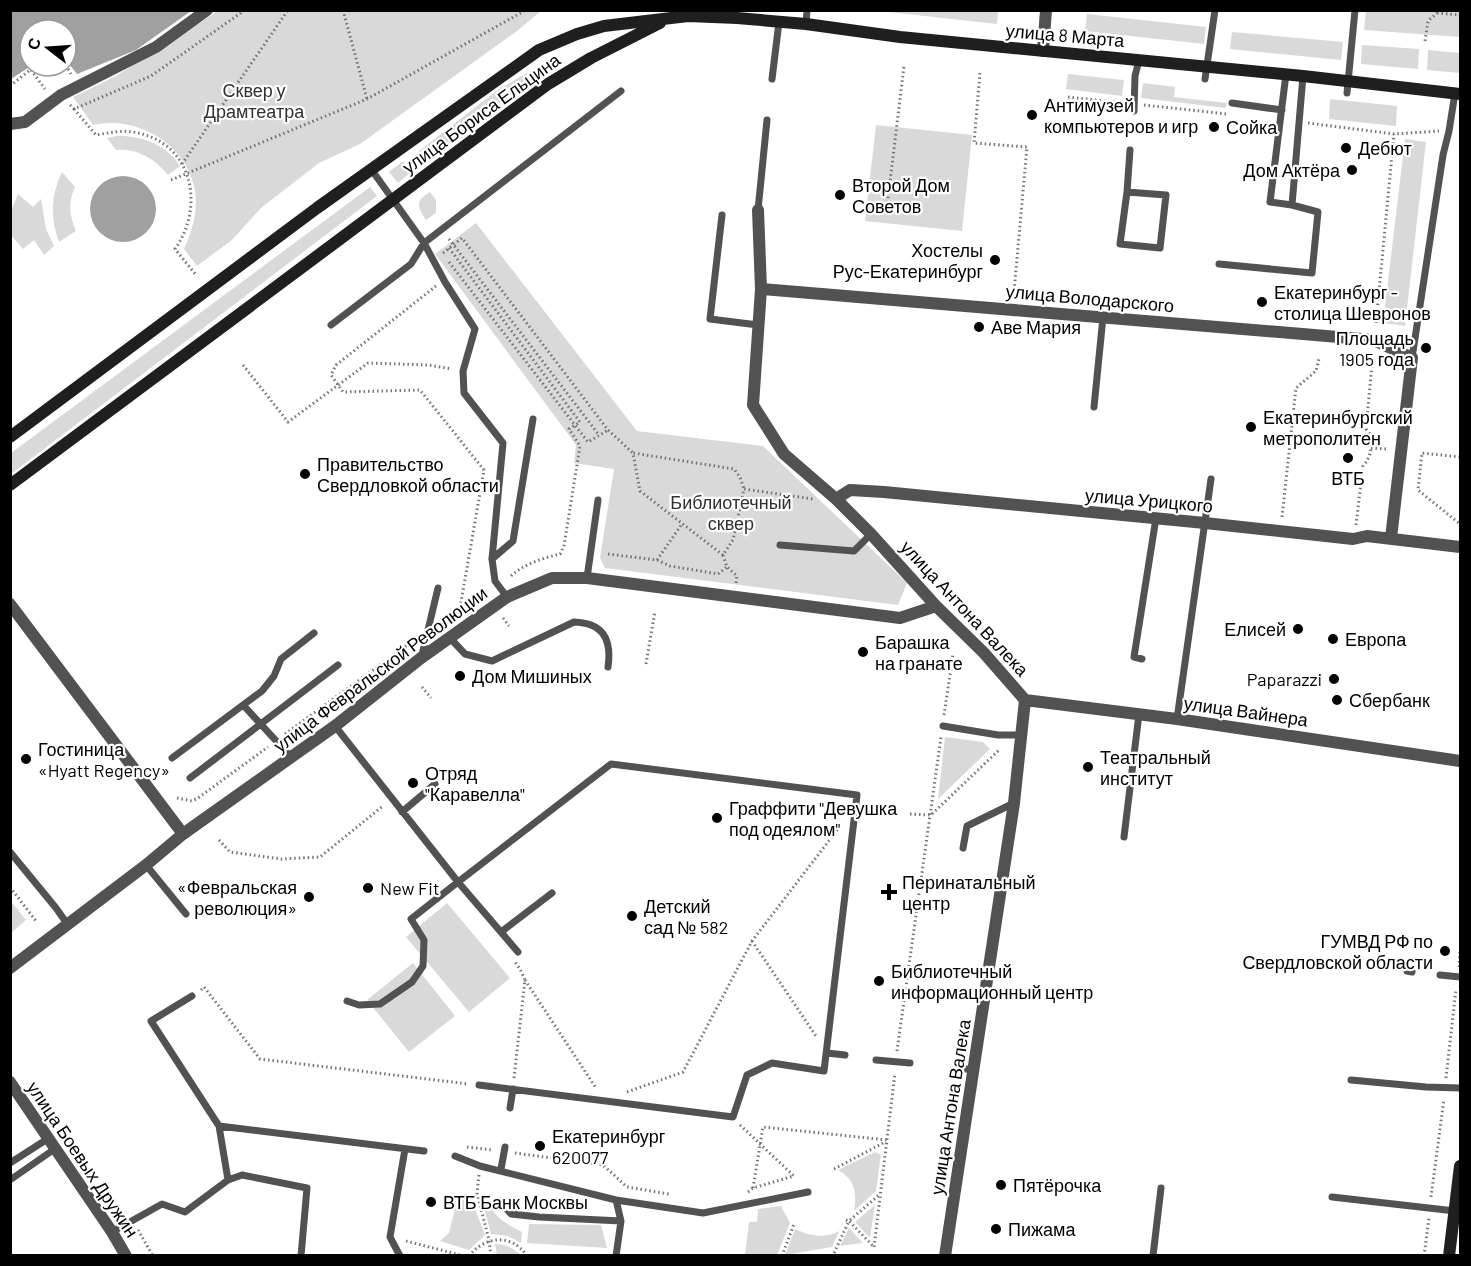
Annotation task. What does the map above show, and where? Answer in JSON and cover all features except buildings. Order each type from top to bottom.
[{"type":"street","points":[[10,124],[24,122],[61,95],[156,47],[207,10]]},
{"type":"street","points":[[1043,51],[1046,10]]},
{"type":"street","name":"улица 8 Марта","points":[[667,20],[688,13],[806,24],[900,37],[1139,60],[1207,73],[1286,74],[1348,87],[1458,94]]},
{"type":"street","name":"улица Бориса Ельцина","points":[[10,437],[371,169],[539,50],[577,34],[604,26],[667,20]]},
{"type":"street","name":"улица Бориса Ельцина","points":[[10,485],[548,84],[591,58],[667,20]]},
{"type":"street","name":"улица Антона Валека","points":[[758,210],[761,289],[753,405],[784,454],[836,499],[871,534],[936,606],[984,653],[1025,700],[1014,803],[945,1256]]},
{"type":"street","name":"улица Володарского","points":[[761,289],[1374,340],[1412,358]]},
{"type":"street","points":[[1391,538],[1412,358]]},
{"type":"street","name":"улица Урицкого","points":[[836,499],[850,490],[1156,518],[1353,539],[1367,536],[1391,538],[1461,547]]},
{"type":"street","name":"улица Февральской Революции","points":[[10,968],[146,865],[183,834],[292,758],[449,637],[507,597],[552,578],[587,578],[900,618],[936,606]]},
{"type":"street","points":[[10,604],[183,834]]},
{"type":"street","name":"улица Вайнера","points":[[1025,700],[1177,719],[1461,761]]},
{"type":"street","name":"улица Боевых Дружин","points":[[10,1082],[126,1256]]},
{"type":"street","points":[[1449,1256],[1461,1166]]},
{"type":"lane","points":[[806,24],[807,10]]},
{"type":"lane","points":[[1207,73],[1215,10]]},
{"type":"lane","points":[[1348,87],[1355,10]]},
{"type":"lane","points":[[772,79],[779,22]]},
{"type":"lane","points":[[1134,111],[1135,76],[1139,60]]},
{"type":"lane","points":[[1218,264],[1312,273],[1318,212],[1270,202],[1286,74]]},
{"type":"lane","points":[[1292,205],[1303,76]]},
{"type":"lane","points":[[331,325],[411,264],[424,243],[621,91]]},
{"type":"lane","points":[[1412,358],[1443,155],[1458,94]]},
{"type":"lane","points":[[1232,103],[1282,110]]},
{"type":"lane","points":[[758,210],[767,120]]},
{"type":"lane","points":[[1127,192],[1166,195],[1160,248],[1120,244],[1130,150]]},
{"type":"lane","points":[[371,169],[424,243],[475,329],[463,370],[464,393],[503,443],[492,559],[495,581],[507,597]]},
{"type":"lane","points":[[722,215],[710,319],[758,325]]},
{"type":"lane","points":[[1094,407],[1103,317]]},
{"type":"lane","points":[[492,559],[513,541],[533,419]]},
{"type":"lane","points":[[1177,719],[1211,479]]},
{"type":"lane","points":[[587,578],[598,500]]},
{"type":"lane","points":[[1142,658],[1134,657],[1156,518]]},
{"type":"lane","points":[[780,545],[854,551],[871,534]]},
{"type":"lane","points":[[422,658],[438,588]]},
{"type":"lane","points":[[449,637],[465,654],[492,661],[574,622],[587,622],[596,626],[608,643],[608,667]]},
{"type":"lane","points":[[172,758],[262,691],[274,676],[281,659],[314,633]]},
{"type":"lane","points":[[190,778],[338,665]]},
{"type":"lane","points":[[244,706],[292,758]]},
{"type":"lane","points":[[1124,837],[1139,714]]},
{"type":"lane","points":[[335,726],[458,882],[518,952]]},
{"type":"lane","points":[[943,726],[998,735],[1022,735]]},
{"type":"lane","points":[[347,1002],[358,1005],[380,1004],[412,982],[423,966],[424,940],[411,919],[611,764],[857,795],[824,1071],[772,1063],[747,1075],[733,1117],[479,1085]]},
{"type":"lane","points":[[402,812],[435,784]]},
{"type":"lane","points":[[963,848],[967,826],[1014,803]]},
{"type":"lane","points":[[10,852],[68,925]]},
{"type":"lane","points":[[146,865],[186,914]]},
{"type":"lane","points":[[501,932],[552,893]]},
{"type":"lane","points":[[1440,975],[1459,976]]},
{"type":"lane","points":[[192,996],[151,1021],[219,1126],[228,1180]]},
{"type":"lane","points":[[827,1053],[845,1055]]},
{"type":"lane","points":[[876,1059],[910,1063]]},
{"type":"lane","points":[[958,1069],[974,1069]]},
{"type":"lane","points":[[1351,1080],[1461,1088]]},
{"type":"lane","points":[[510,1108],[513,1089]]},
{"type":"lane","points":[[219,1126],[424,1151]]},
{"type":"lane","points":[[10,1164],[52,1143]]},
{"type":"lane","points":[[10,1180],[52,1143]]},
{"type":"lane","points":[[400,1256],[390,1237],[405,1149]]},
{"type":"lane","points":[[501,1169],[504,1149]]},
{"type":"lane","points":[[455,1156],[480,1166],[501,1169],[616,1200],[703,1213],[719,1212],[808,1192]]},
{"type":"lane","points":[[112,1232],[162,1204],[185,1212],[228,1180],[242,1175],[307,1188],[301,1256]]},
{"type":"lane","points":[[1153,1256],[1161,1188]]},
{"type":"lane","points":[[1332,1197],[1455,1211]]},
{"type":"lane","points":[[616,1200],[621,1221],[616,1256]]},
{"type":"lane","points":[[499,1201],[511,1214],[621,1221]]},
{"type":"path","points":[[74,109],[151,76],[245,10]]},
{"type":"path","points":[[182,164],[288,10]]},
{"type":"path","points":[[343,10],[367,99]]},
{"type":"path","points":[[171,180],[367,99],[526,10]]},
{"type":"path","points":[[1425,40],[1428,21],[1437,12],[1461,15]]},
{"type":"path","points":[[887,207],[904,66]]},
{"type":"path","points":[[980,73],[974,142],[1027,147],[1014,292]]},
{"type":"path","points":[[37,78],[42,85]]},
{"type":"path","points":[[61,95],[96,135],[117,131],[134,132],[152,137],[172,151],[182,164],[192,201],[185,235],[175,249],[196,275]]},
{"type":"path","points":[[1322,125],[1394,134],[1440,131]]},
{"type":"path","points":[[1376,323],[1394,134]]},
{"type":"path","points":[[442,253],[462,238],[608,430],[633,453],[734,468],[744,489],[733,540],[723,555]]},
{"type":"path","points":[[453,245],[599,435]]},
{"type":"path","points":[[449,262],[588,442],[608,430]]},
{"type":"path","points":[[444,280],[336,365],[331,375],[343,392],[420,390],[484,470],[460,608]]},
{"type":"path","points":[[1282,519],[1296,388],[1316,371],[1319,359]]},
{"type":"path","points":[[243,365],[288,422],[368,363],[429,365],[463,370]]},
{"type":"path","points":[[1355,527],[1363,466],[1370,459],[1372,437],[1366,429],[1372,364]]},
{"type":"path","points":[[1371,448],[1387,449]]},
{"type":"path","points":[[633,453],[640,491],[723,555],[727,567],[737,576],[736,586]]},
{"type":"path","points":[[1461,457],[1422,453],[1418,490],[1461,524]]},
{"type":"path","points":[[744,489],[818,500]]},
{"type":"path","points":[[657,560],[682,523]]},
{"type":"path","points":[[608,554],[657,560],[670,566],[718,574],[727,567]]},
{"type":"path","points":[[646,664],[655,611]]},
{"type":"path","points":[[177,798],[192,801],[198,798],[397,653]]},
{"type":"path","points":[[848,1221],[874,1246],[896,1062],[953,655]]},
{"type":"path","points":[[422,687],[431,698]]},
{"type":"path","points":[[910,814],[931,815],[999,750]]},
{"type":"path","points":[[219,840],[230,852],[281,859],[320,857],[385,805]]},
{"type":"path","points":[[520,969],[603,1100],[683,1072],[752,940],[855,806]]},
{"type":"path","points":[[10,887],[36,921]]},
{"type":"path","points":[[752,940],[827,1053]]},
{"type":"path","points":[[1424,1256],[1461,951]]},
{"type":"path","points":[[513,1089],[525,980]]},
{"type":"path","points":[[192,996],[204,987],[260,1059],[479,1085]]},
{"type":"path","points":[[733,1117],[794,1176],[753,1188],[743,1196]]},
{"type":"path","points":[[753,1188],[763,1127],[887,1140]]},
{"type":"path","points":[[834,1169],[887,1140]]},
{"type":"path","points":[[462,1146],[504,1149],[603,1165],[627,1187],[672,1195]]},
{"type":"path","points":[[483,1149],[477,1194],[491,1256]]},
{"type":"path","points":[[834,1253],[848,1221],[880,1194]]},
{"type":"path","points":[[132,1221],[153,1256]]},
{"type":"path","points":[[782,1256],[794,1224]]},
{"type":"path","points":[[390,1237],[464,1256]]},
{"type":"path","points":[[469,1256],[476,1246],[489,1240],[504,1239],[516,1243],[527,1256]]},
{"type":"green space","points":[[1366,10],[1460,11],[1460,37],[1364,30]]},
{"type":"green space","name":"Сквер у Драмтеатра","points":[[218,11],[541,11],[517,31],[360,144],[319,163],[261,208],[232,240],[197,266],[184,249],[192,226],[196,202],[189,170],[180,156],[156,135],[141,128],[109,123],[93,125],[73,97],[116,76]]},
{"type":"green space","points":[[879,11],[998,11],[997,24]]},
{"type":"green space","points":[[1087,14],[1206,27],[1204,44],[1085,31]]},
{"type":"green space","points":[[1232,32],[1343,42],[1341,60],[1230,49]]},
{"type":"green space","points":[[1362,45],[1419,49],[1418,69],[1361,64]]},
{"type":"green space","points":[[1428,50],[1460,53],[1460,73],[1427,70]]},
{"type":"green space","points":[[563,61],[493,108],[427,162],[419,151],[499,89],[532,70]]},
{"type":"green space","points":[[1068,74],[1124,80],[1122,96],[1066,89]]},
{"type":"green space","points":[[1143,83],[1175,87],[1174,97],[1227,103],[1226,108],[1141,98]]},
{"type":"green space","points":[[1330,99],[1397,106],[1396,126],[1329,119]]},
{"type":"green space","points":[[876,125],[972,135],[962,231],[865,221]]},
{"type":"green space","points":[[135,137],[153,143],[168,152],[180,166],[168,175],[145,156],[131,151],[116,150],[107,138]]},
{"type":"green space","points":[[1405,139],[1426,142],[1405,326],[1383,323]]},
{"type":"green space","points":[[403,161],[411,172],[398,183],[389,172]]},
{"type":"green space","points":[[62,172],[75,187],[70,209],[76,231],[59,242],[54,224],[53,207]]},
{"type":"green space","points":[[370,187],[377,196],[11,474],[11,453]]},
{"type":"green space","points":[[430,192],[436,200],[436,213],[426,220],[419,204],[422,198]]},
{"type":"green space","points":[[18,194],[33,207],[41,199],[46,229],[54,246],[44,255],[34,240],[23,249],[11,235],[11,211]]},
{"type":"green space","name":"Библиотечный сквер","points":[[476,223],[637,431],[763,446],[907,583],[898,605],[605,568],[600,558],[614,469],[574,463],[576,445],[435,254]]},
{"type":"green space","points":[[945,737],[983,742],[990,749],[938,799]]},
{"type":"green space","points":[[10,900],[26,920],[11,933],[10,933]]},
{"type":"green space","points":[[447,903],[510,978],[469,1012],[406,937]]},
{"type":"green space","points":[[413,963],[455,1016],[409,1052],[367,1000]]},
{"type":"green space","points":[[875,1152],[881,1155],[876,1191],[854,1211],[854,1187],[838,1170]]},
{"type":"green space","points":[[458,1197],[472,1201],[485,1235],[469,1250],[440,1241],[449,1233]]},
{"type":"green space","points":[[482,1201],[488,1201],[497,1216],[522,1232],[521,1243],[508,1236],[491,1234]]},
{"type":"green space","points":[[875,1205],[870,1238],[855,1222]]},
{"type":"green space","points":[[781,1206],[790,1223],[777,1255],[745,1255],[749,1222],[757,1222],[758,1209]]},
{"type":"green space","points":[[529,1224],[601,1225],[607,1248],[527,1243]]},
{"type":"green space","points":[[849,1228],[863,1243],[840,1246]]},
{"type":"green space","points":[[795,1229],[817,1236],[839,1231],[832,1247],[785,1255]]},
{"type":"green space","points":[[495,1244],[509,1247],[521,1255],[497,1255]]},
{"type":"shaded area","points":[[11,10],[191,10],[136,50],[78,74],[78,18],[18,18],[18,74],[11,79]]},
{"type":"shaded area","points":[[117,176],[129,176],[141,181],[151,191],[156,209],[154,222],[141,237],[129,242],[117,242],[105,237],[95,227],[90,215],[90,203],[95,191],[105,181]]},
{"type":"place","name":"Антимузей компьютеров и игр","points":[[1032,115]]},
{"type":"place","name":"Сойка","points":[[1214,127]]},
{"type":"place","name":"Дебют","points":[[1346,148]]},
{"type":"place","name":"Дом Актёра","points":[[1352,170]]},
{"type":"place","name":"Второй Дом Советов","points":[[840,195]]},
{"type":"place","name":"Хостелы Рус-Екатеринбург","points":[[995,260]]},
{"type":"place","name":"Екатеринбург - столица Шевронов","points":[[1262,302]]},
{"type":"place","name":"Аве Мария","points":[[979,327]]},
{"type":"place","name":"Площадь 1905 года","points":[[1426,348]]},
{"type":"place","name":"Екатеринбургский метрополитен","points":[[1251,427]]},
{"type":"place","name":"ВТБ","points":[[1348,458]]},
{"type":"place","name":"Правительство Свердловкой области","points":[[305,474]]},
{"type":"place","name":"Елисей","points":[[1298,629]]},
{"type":"place","name":"Европа","points":[[1333,639]]},
{"type":"place","name":"Барашка на гранате","points":[[863,652]]},
{"type":"place","name":"Дом Мишиных","points":[[460,676]]},
{"type":"place","name":"Paparazzi","points":[[1334,679]]},
{"type":"place","name":"Сбербанк","points":[[1337,700]]},
{"type":"place","name":"Гостиница «Hyatt Regency»","points":[[26,759]]},
{"type":"place","name":"Театральный институт","points":[[1088,767]]},
{"type":"place","name":"Отряд \"Каравелла\"","points":[[413,783]]},
{"type":"place","name":"Граффити \"Девушка под одеялом\"","points":[[717,818]]},
{"type":"place","name":"New Fit","points":[[368,888]]},
{"type":"place","name":"Перинатальный центр","points":[[889,892]]},
{"type":"place","name":"«Февральская революция»","points":[[309,897]]},
{"type":"place","name":"Детский сад № 582","points":[[632,916]]},
{"type":"place","name":"ГУМВД РФ по Свердловской области","points":[[1445,951]]},
{"type":"place","name":"Библиотечный информационный центр","points":[[879,981]]},
{"type":"place","name":"Екатеринбург 620077","points":[[540,1146]]},
{"type":"place","name":"Пятёрочка","points":[[1001,1185]]},
{"type":"place","name":"ВТБ Банк Москвы","points":[[431,1202]]},
{"type":"place","name":"Пижама","points":[[996,1229]]}]
